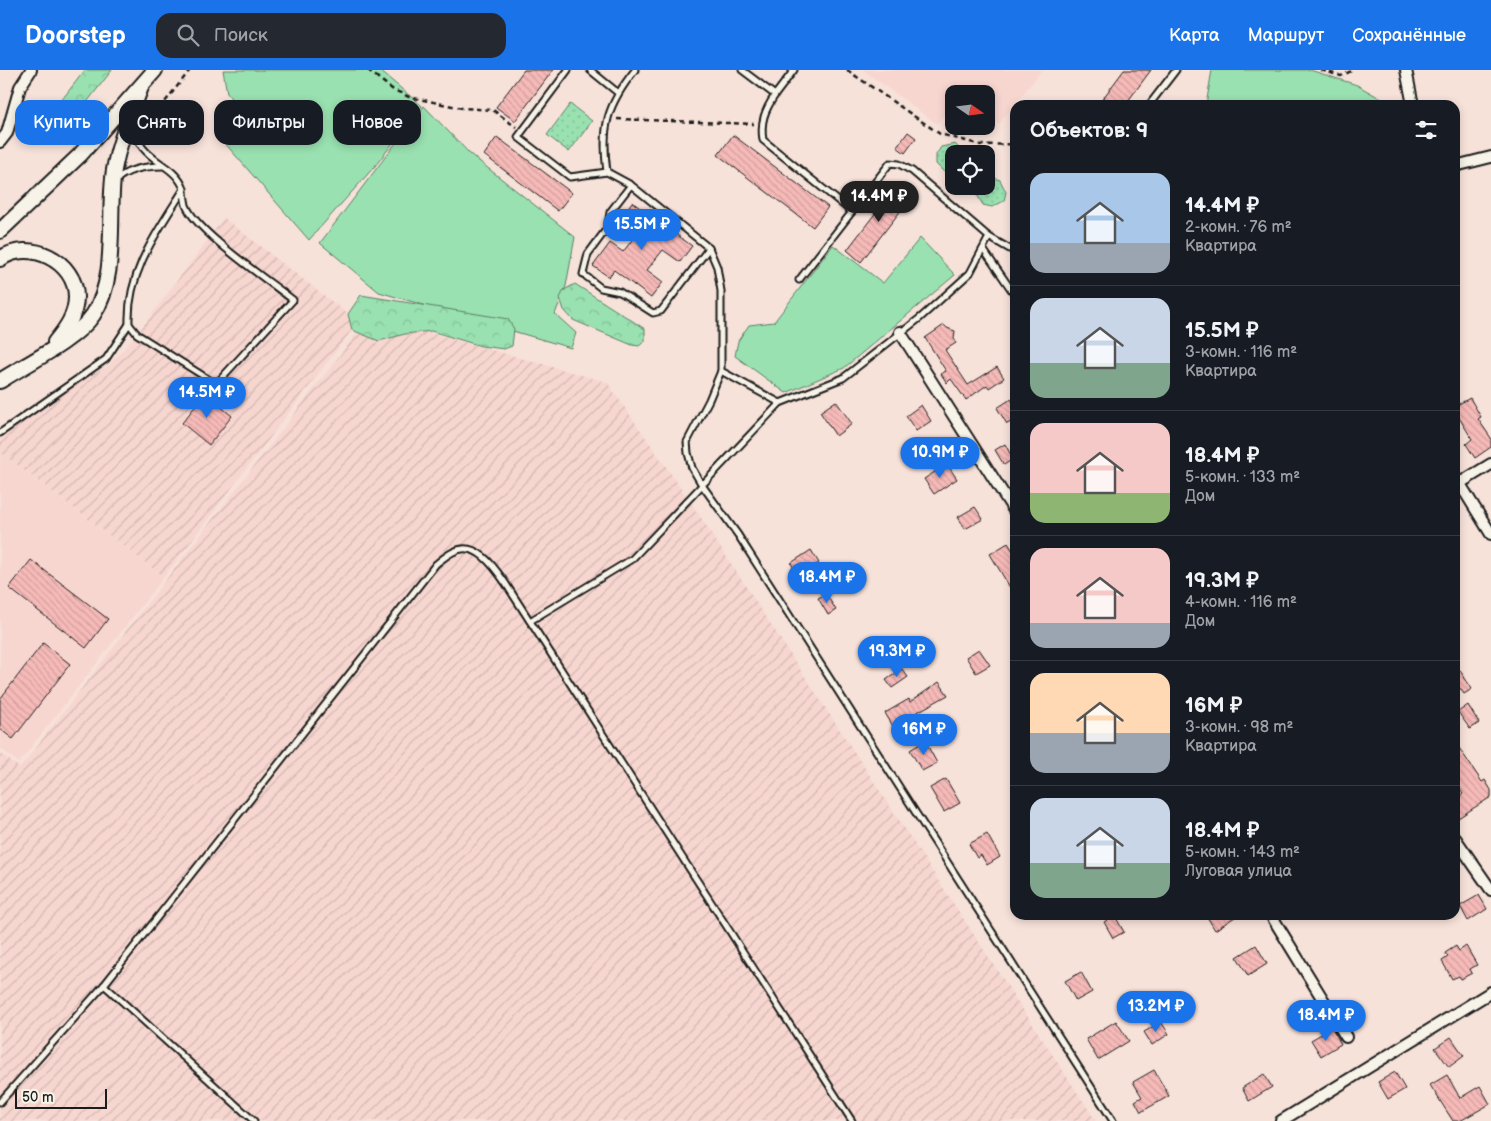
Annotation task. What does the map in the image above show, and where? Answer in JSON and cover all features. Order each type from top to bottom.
[{"type":"main road","points":[[0,232],[80,155],[153,72]]},
{"type":"main road","points":[[136,100],[141,87]]},
{"type":"main road","points":[[0,381],[78,332],[93,315],[102,297],[110,253],[112,185],[121,145]]},
{"type":"main road","points":[[0,259],[7,254],[21,250],[34,251],[50,257],[65,267],[73,279],[76,298],[72,316],[65,330],[48,350]]},
{"type":"street","points":[[0,142],[20,87],[32,70]]},
{"type":"street","points":[[1406,70],[1412,100]]},
{"type":"street","points":[[1460,165],[1491,157]]},
{"type":"street","points":[[900,332],[1010,504]]},
{"type":"street","points":[[1460,480],[1491,464]]},
{"type":"street","points":[[1460,488],[1491,534]]},
{"type":"street","points":[[1460,845],[1491,890]]},
{"type":"street","points":[[1275,920],[1346,1037]]},
{"type":"street","points":[[1281,1121],[1491,992]]},
{"type":"lane","points":[[568,70],[518,137],[570,177],[607,172],[631,185],[709,248],[717,267],[721,291],[721,372],[687,442],[692,468],[743,543],[1113,1121]]},
{"type":"lane","points":[[590,70],[617,92]]},
{"type":"lane","points":[[607,172],[603,146],[612,101],[635,70]]},
{"type":"lane","points":[[742,70],[775,95]]},
{"type":"lane","points":[[794,70],[767,107],[760,125],[762,140],[852,212]]},
{"type":"lane","points":[[1153,100],[1176,70]]},
{"type":"lane","points":[[129,324],[137,334],[216,384],[293,300],[211,235],[195,219],[186,206],[184,189],[179,176],[163,166],[141,145]]},
{"type":"lane","points":[[799,280],[890,163],[899,164],[912,171],[989,237],[1010,249]]},
{"type":"lane","points":[[112,185],[120,177],[135,170],[151,166],[163,166]]},
{"type":"lane","points":[[631,185],[610,212],[608,227],[588,254],[583,274],[601,288],[620,292],[653,313],[661,311],[709,248]]},
{"type":"lane","points":[[0,433],[106,359],[129,324],[131,291],[142,256],[184,189]]},
{"type":"lane","points":[[530,621],[632,559],[780,403],[843,378],[920,318],[970,273],[989,237]]},
{"type":"lane","points":[[983,249],[1010,288]]},
{"type":"lane","points":[[721,372],[780,403]]},
{"type":"lane","points":[[0,1102],[104,985],[436,564],[454,550],[472,550],[488,560],[530,621],[852,1121]]},
{"type":"lane","points":[[104,985],[254,1121]]},
{"type":"path","points":[[167,100],[190,70]]},
{"type":"path","points":[[368,70],[392,89],[409,97],[462,108],[493,110],[522,132]]},
{"type":"path","points":[[847,70],[940,134],[981,145],[1010,144]]},
{"type":"path","points":[[1321,70],[1341,76],[1353,70]]},
{"type":"path","points":[[608,119],[760,125]]},
{"type":"shaded area","points":[[863,70],[1042,70],[1018,100],[1010,100],[1010,110],[999,124],[995,123],[995,85],[945,85],[945,114],[937,124]]},
{"type":"shaded area","points":[[224,218],[348,314],[352,330],[164,577],[0,452],[0,429],[51,397],[108,366],[137,334]]},
{"type":"shaded area","points":[[370,316],[607,382],[692,504],[1096,1121],[0,1121],[0,753],[20,768]]},
{"type":"shaded area","points":[[0,452],[164,577],[19,763],[0,748]]},
{"type":"green space","points":[[85,70],[112,70],[89,100],[62,100]]},
{"type":"green space","points":[[223,70],[379,70],[415,100],[333,100],[333,145],[391,145],[309,240],[226,145],[323,145],[323,100],[232,100],[227,93]]},
{"type":"green space","points":[[1212,70],[1310,70],[1357,85],[1383,100],[1207,100]]},
{"type":"green space","points":[[570,104],[592,121],[569,152],[547,135]]},
{"type":"green space","points":[[424,106],[470,154],[575,237],[566,286],[555,314],[576,333],[571,348],[379,292],[320,243],[394,145],[421,145],[421,110]]},
{"type":"green space","points":[[945,146],[945,173],[936,164],[936,155],[941,147]]},
{"type":"green space","points":[[995,178],[1000,180],[1006,192],[1004,201],[992,207],[983,205],[977,195],[995,195]]},
{"type":"green space","points":[[920,238],[955,275],[844,368],[786,393],[735,356],[738,341],[749,325],[774,322],[833,245],[883,283]]},
{"type":"green space","points":[[575,284],[645,329],[645,341],[639,346],[632,345],[573,320],[564,310],[560,298],[564,290]]},
{"type":"green space","points":[[361,295],[508,319],[514,329],[512,346],[504,349],[481,346],[431,331],[405,334],[379,341],[352,330],[348,314]]},
{"type":"building","points":[[524,70],[553,70],[515,121],[496,107]]},
{"type":"building","points":[[1124,70],[1151,70],[1129,100],[1102,100]]},
{"type":"building","points":[[908,132],[916,138],[905,153],[897,147]]},
{"type":"building","points":[[733,135],[828,207],[813,227],[718,155]]},
{"type":"building","points":[[497,137],[572,193],[558,211],[484,155]]},
{"type":"building","points":[[897,185],[912,196],[861,262],[847,250]]},
{"type":"building","points":[[632,202],[692,246],[680,262],[663,250],[647,270],[663,282],[651,298],[614,270],[609,277],[593,266],[610,243],[623,252],[638,232],[620,219]]},
{"type":"building","points":[[944,325],[955,331],[954,339],[956,343],[945,350],[968,385],[997,367],[1004,378],[989,388],[987,385],[966,400],[951,379],[947,383],[941,374],[946,371],[925,338]]},
{"type":"building","points":[[205,394],[232,416],[209,445],[182,423]]},
{"type":"building","points":[[1470,398],[1481,417],[1478,419],[1491,438],[1491,447],[1475,458],[1466,444],[1472,439],[1460,419],[1460,403]]},
{"type":"building","points":[[1010,400],[1010,422],[1007,424],[997,408]]},
{"type":"building","points":[[836,401],[852,424],[836,436],[820,412]]},
{"type":"building","points":[[921,405],[931,421],[916,431],[906,416]]},
{"type":"building","points":[[1005,444],[1010,453],[1010,461],[1004,465],[995,450]]},
{"type":"building","points":[[947,464],[957,479],[934,494],[924,479]]},
{"type":"building","points":[[975,507],[983,519],[965,529],[958,517]]},
{"type":"building","points":[[1008,543],[1010,546],[1010,588],[990,554]]},
{"type":"building","points":[[811,550],[819,563],[798,576],[791,563]]},
{"type":"building","points":[[31,560],[108,619],[86,648],[9,588]]},
{"type":"building","points":[[826,594],[836,610],[828,615],[818,598]]},
{"type":"building","points":[[43,643],[70,664],[13,739],[0,729],[0,699]]},
{"type":"building","points":[[979,649],[990,665],[976,673],[966,657]]},
{"type":"building","points":[[902,669],[908,677],[892,688],[886,680]]},
{"type":"building","points":[[1460,671],[1472,689],[1464,694],[1460,688]]},
{"type":"building","points":[[939,682],[948,695],[905,719],[909,726],[897,733],[885,713],[909,699],[910,702]]},
{"type":"building","points":[[1468,705],[1479,723],[1470,729],[1460,715],[1460,711]]},
{"type":"building","points":[[925,741],[937,763],[922,771],[910,750]]},
{"type":"building","points":[[1460,749],[1482,782],[1485,780],[1491,790],[1491,797],[1460,817],[1460,796],[1463,794],[1460,790]]},
{"type":"building","points":[[946,779],[960,803],[944,812],[930,788]]},
{"type":"building","points":[[987,834],[1000,857],[987,865],[981,855],[977,858],[969,844]]},
{"type":"building","points":[[1479,895],[1487,909],[1468,921],[1460,906]]},
{"type":"building","points":[[1117,920],[1124,932],[1113,938],[1104,922]]},
{"type":"building","points":[[1209,920],[1230,920],[1215,930]]},
{"type":"building","points":[[1256,945],[1267,964],[1248,976],[1237,957]]},
{"type":"building","points":[[1456,946],[1459,951],[1466,946],[1477,965],[1470,969],[1472,973],[1461,979],[1459,976],[1452,979],[1442,961],[1448,957],[1445,953]]},
{"type":"building","points":[[1081,972],[1092,992],[1076,1001],[1065,981]]},
{"type":"building","points":[[1116,1021],[1129,1041],[1098,1060],[1086,1039]]},
{"type":"building","points":[[1161,1022],[1169,1034],[1152,1045],[1144,1032]]},
{"type":"building","points":[[1332,1028],[1341,1044],[1321,1056],[1311,1040]]},
{"type":"building","points":[[1451,1037],[1464,1056],[1449,1067],[1435,1048]]},
{"type":"building","points":[[1154,1070],[1169,1096],[1141,1112],[1135,1101],[1142,1097],[1133,1082]]},
{"type":"building","points":[[1395,1072],[1405,1089],[1388,1099],[1378,1082]]},
{"type":"building","points":[[1264,1074],[1272,1087],[1249,1101],[1242,1088]]},
{"type":"building","points":[[1447,1075],[1460,1098],[1480,1086],[1490,1104],[1460,1121],[1453,1121],[1430,1085]]}]
